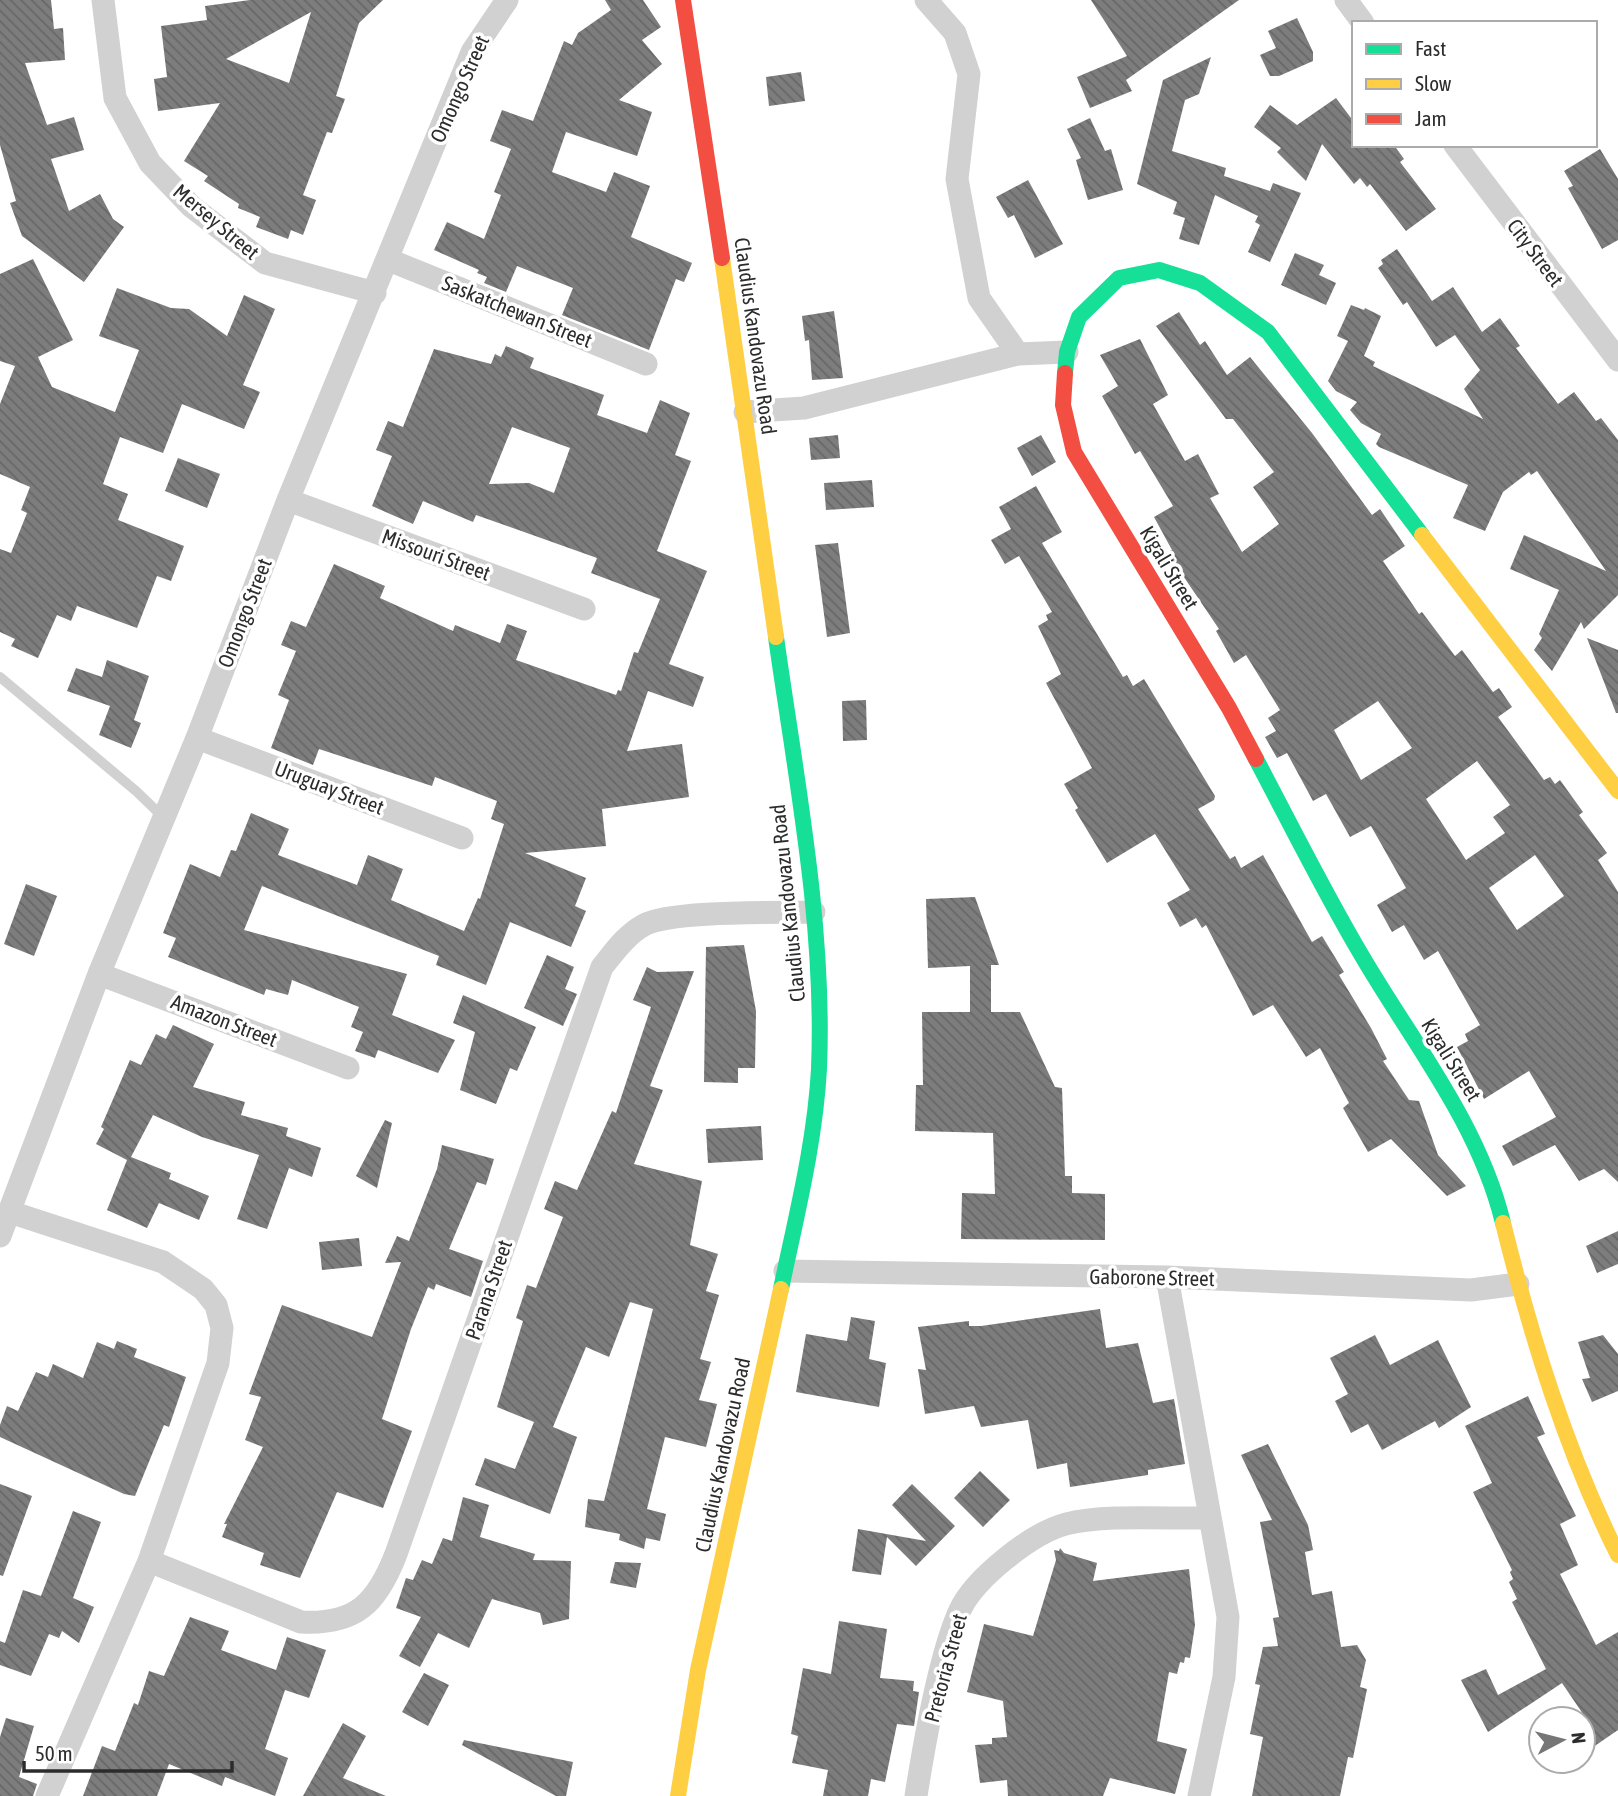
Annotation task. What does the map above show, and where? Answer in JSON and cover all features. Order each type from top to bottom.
[{"type":"street","name":"Mersey Street","points":[[103,0],[115,98],[150,163],[192,207],[265,263],[375,293]]},
{"type":"street","name":"Omongo Street","points":[[0,1236],[99,974],[197,738],[288,500],[472,52],[508,0]]},
{"type":"street","name":"Claudius Kandovazu Road","points":[[678,1796],[686,1720],[702,1639],[785,1271],[821,1075],[822,1028],[814,912],[745,412],[683,0]]},
{"type":"street","points":[[926,0],[955,33],[969,74],[957,178],[979,298],[1018,354]]},
{"type":"street","points":[[1346,0],[1362,21]]},
{"type":"street","name":"City Street","points":[[1457,147],[1618,360]]},
{"type":"street","name":"Saskatchewan Street","points":[[388,260],[646,365]]},
{"type":"street","name":"Kigali Street","points":[[1618,791],[1268,332],[1200,283],[1160,270],[1119,278],[1079,317],[1067,352],[1063,405],[1074,452],[1229,708],[1361,955],[1469,1129],[1494,1186],[1518,1284],[1592,1503],[1618,1555]]},
{"type":"street","points":[[745,412],[804,408],[1018,354],[1067,352]]},
{"type":"street","name":"Missouri Street","points":[[288,500],[584,609]]},
{"type":"street","name":"Uruguay Street","points":[[197,738],[462,838]]},
{"type":"street","name":"Parana Street","points":[[149,1561],[301,1622],[321,1623],[344,1618],[367,1606],[386,1579],[396,1554],[602,967],[625,937],[647,923],[719,914],[814,912]]},
{"type":"street","name":"Amazon Street","points":[[99,974],[348,1068]]},
{"type":"street","points":[[10,1212],[163,1262],[203,1289],[216,1305],[222,1328],[218,1363],[149,1561],[47,1796]]},
{"type":"street","name":"Gaborone Street","points":[[785,1271],[1167,1277],[1471,1290],[1518,1284]]},
{"type":"street","points":[[1167,1277],[1228,1617],[1224,1676],[1199,1796]]},
{"type":"street","name":"Pretoria Street","points":[[916,1796],[942,1670],[961,1608],[996,1567],[1025,1543],[1065,1524],[1209,1518]]},
{"type":"lane","points":[[0,677],[136,791],[163,817]]},
{"type":"building","points":[[0,0],[51,0],[54,29],[63,28],[65,60],[25,63],[47,125],[74,117],[84,150],[51,159],[69,211],[100,194],[113,219],[124,227],[84,282],[22,236],[10,203],[16,201],[0,145]]},
{"type":"building","points":[[250,0],[383,0],[359,23],[336,96],[345,99],[332,133],[327,132],[303,195],[316,200],[303,235],[291,230],[288,239],[256,227],[260,217],[238,208],[239,204],[204,181],[208,176],[184,161],[220,103],[158,111],[154,79],[167,77],[161,26],[207,20],[205,6]],"holes":[[[311,12],[289,83],[226,59]]]},
{"type":"building","points":[[605,0],[643,0],[661,27],[642,40],[662,64],[619,100],[652,112],[637,156],[566,132],[552,172],[606,192],[614,172],[650,186],[631,237],[692,263],[684,282],[676,279],[649,350],[562,315],[573,288],[517,266],[506,292],[484,283],[487,277],[477,273],[479,270],[434,250],[447,222],[484,239],[501,195],[494,192],[511,149],[490,141],[502,110],[533,121],[564,41],[572,45],[578,33],[611,10]]},
{"type":"building","points":[[1091,0],[1239,0],[1126,80],[1132,91],[1090,108],[1077,77],[1127,56]]},
{"type":"building","points":[[1297,18],[1313,52],[1313,61],[1279,76],[1270,76],[1260,55],[1276,48],[1268,31]]},
{"type":"building","points":[[1211,57],[1199,94],[1185,100],[1172,151],[1226,168],[1224,176],[1270,191],[1273,183],[1301,193],[1270,262],[1248,252],[1260,225],[1255,222],[1258,216],[1215,195],[1199,245],[1179,239],[1185,218],[1173,214],[1177,202],[1137,184],[1163,80]]},
{"type":"building","points":[[801,72],[805,101],[769,106],[766,77]]},
{"type":"building","points":[[1336,98],[1352,119],[1352,147],[1395,147],[1404,159],[1400,162],[1436,209],[1406,231],[1370,184],[1367,187],[1360,178],[1354,184],[1322,144],[1306,181],[1277,152],[1281,148],[1254,127],[1270,105],[1297,125]]},
{"type":"building","points":[[1090,118],[1105,151],[1111,149],[1123,190],[1088,200],[1076,160],[1081,158],[1067,129]]},
{"type":"building","points":[[1600,149],[1618,179],[1618,240],[1602,249],[1568,188],[1573,186],[1564,171]]},
{"type":"building","points":[[1028,180],[1063,244],[1035,258],[1014,215],[1008,218],[996,197]]},
{"type":"building","points":[[1397,249],[1432,301],[1453,287],[1482,332],[1500,318],[1520,346],[1516,348],[1558,404],[1574,392],[1596,421],[1601,418],[1618,440],[1618,595],[1584,629],[1581,622],[1552,671],[1534,650],[1542,638],[1539,634],[1559,590],[1510,569],[1524,535],[1606,571],[1537,471],[1531,475],[1529,472],[1503,492],[1485,531],[1453,518],[1468,485],[1379,447],[1376,444],[1381,434],[1361,423],[1350,410],[1357,402],[1336,391],[1328,381],[1348,341],[1337,336],[1351,305],[1364,310],[1365,308],[1381,316],[1364,356],[1375,362],[1373,366],[1483,419],[1464,389],[1480,370],[1455,335],[1436,347],[1407,302],[1403,305],[1378,268],[1383,264],[1381,260]]},
{"type":"building","points":[[1295,253],[1324,265],[1319,275],[1336,283],[1326,305],[1281,285]]},
{"type":"building","points":[[33,259],[73,340],[38,357],[52,387],[115,412],[139,350],[99,336],[117,288],[171,308],[189,309],[227,336],[244,295],[275,309],[243,385],[260,392],[244,429],[182,404],[163,453],[120,437],[103,484],[128,494],[118,520],[184,546],[171,581],[157,576],[137,628],[77,606],[71,621],[57,615],[38,658],[11,646],[15,639],[0,632],[0,549],[11,553],[27,513],[21,510],[30,487],[0,474],[0,404],[15,366],[0,361],[0,274]]},
{"type":"building","points":[[834,311],[843,378],[812,380],[809,340],[805,341],[802,316]]},
{"type":"building","points":[[1179,312],[1200,345],[1205,341],[1227,375],[1250,357],[1312,433],[1372,515],[1380,509],[1405,546],[1383,561],[1419,614],[1422,612],[1455,656],[1462,650],[1493,692],[1499,688],[1512,707],[1498,717],[1544,780],[1550,777],[1555,784],[1560,780],[1583,812],[1579,815],[1607,853],[1598,860],[1618,892],[1618,1182],[1604,1169],[1579,1181],[1555,1145],[1513,1166],[1502,1146],[1556,1117],[1529,1071],[1484,1099],[1457,1047],[1468,1041],[1465,1034],[1480,1025],[1438,951],[1424,960],[1404,925],[1392,932],[1377,905],[1406,888],[1371,826],[1350,837],[1326,794],[1313,801],[1287,753],[1277,758],[1265,737],[1276,731],[1268,718],[1280,710],[1246,655],[1234,663],[1216,631],[1219,629],[1167,552],[1172,550],[1154,517],[1173,506],[1140,451],[1135,454],[1102,396],[1118,386],[1100,355],[1140,339],[1168,395],[1153,404],[1185,461],[1198,454],[1219,494],[1210,498],[1242,552],[1279,524],[1253,487],[1274,472],[1233,419],[1226,419],[1156,326]],"holes":[[[1378,701],[1412,748],[1361,780],[1334,730]],[[1477,761],[1510,805],[1493,817],[1505,833],[1466,860],[1426,799]],[[1535,855],[1564,896],[1517,930],[1489,888]]]},
{"type":"building","points":[[506,346],[534,358],[530,368],[604,395],[597,415],[647,433],[660,400],[690,413],[675,455],[691,461],[657,551],[707,571],[669,664],[704,677],[693,707],[648,691],[627,751],[682,744],[689,797],[602,809],[606,846],[525,853],[586,878],[575,906],[586,911],[571,947],[510,922],[486,985],[436,965],[439,956],[262,886],[244,930],[407,974],[392,1015],[455,1040],[438,1073],[378,1050],[375,1058],[355,1051],[363,1032],[351,1027],[359,1007],[292,980],[288,995],[266,989],[264,995],[168,957],[176,938],[163,933],[190,864],[220,877],[231,850],[236,851],[251,813],[289,829],[278,855],[357,885],[368,855],[403,869],[391,900],[464,931],[478,898],[480,899],[504,824],[491,819],[497,801],[435,777],[432,786],[319,749],[313,765],[271,748],[289,700],[278,695],[296,651],[281,645],[291,621],[306,627],[334,564],[385,586],[380,598],[453,631],[455,625],[500,643],[507,624],[527,631],[516,660],[616,695],[618,690],[621,691],[634,652],[638,653],[660,599],[591,573],[597,558],[476,515],[473,522],[423,501],[413,524],[372,506],[392,456],[376,450],[388,421],[403,427],[434,349],[491,364],[495,354],[501,357]],"holes":[[[512,427],[570,448],[554,493],[529,483],[489,484]]]},
{"type":"building","points":[[838,435],[840,458],[811,460],[809,438]]},
{"type":"building","points":[[1041,435],[1056,462],[1032,476],[1017,448]]},
{"type":"building","points":[[178,458],[220,474],[207,508],[165,491]]},
{"type":"building","points":[[872,480],[874,507],[826,510],[824,483]]},
{"type":"building","points":[[1036,486],[1062,532],[1042,543],[1123,677],[1127,675],[1133,686],[1144,679],[1215,796],[1214,800],[1198,809],[1230,859],[1235,856],[1241,868],[1263,855],[1312,942],[1322,936],[1344,972],[1339,975],[1387,1059],[1383,1061],[1409,1100],[1419,1101],[1438,1155],[1466,1186],[1447,1196],[1391,1139],[1368,1152],[1343,1108],[1349,1103],[1320,1048],[1306,1057],[1273,1005],[1253,1016],[1206,925],[1202,928],[1196,918],[1180,927],[1167,903],[1190,890],[1155,834],[1107,863],[1075,810],[1078,808],[1064,784],[1092,768],[1046,683],[1061,674],[1038,626],[1048,620],[1046,615],[1052,612],[1019,556],[1005,564],[991,540],[1011,529],[999,507]]},
{"type":"building","points":[[838,543],[850,633],[827,637],[815,545]]},
{"type":"building","points":[[1587,638],[1618,650],[1618,713],[1616,713]]},
{"type":"building","points":[[107,660],[149,676],[134,720],[141,723],[131,748],[99,735],[110,706],[67,691],[76,668],[102,677]]},
{"type":"building","points":[[866,700],[867,740],[843,741],[842,701]]},
{"type":"building","points":[[26,884],[57,896],[34,956],[4,944]]},
{"type":"building","points":[[975,897],[999,965],[991,965],[991,1012],[1020,1012],[1055,1087],[1062,1088],[1065,1176],[1072,1176],[1072,1193],[1105,1194],[1105,1240],[961,1239],[962,1193],[995,1194],[993,1133],[915,1131],[916,1085],[923,1085],[922,1012],[970,1012],[970,966],[928,968],[926,899]]},
{"type":"building","points":[[744,945],[756,1011],[755,1068],[738,1068],[738,1083],[704,1082],[706,947]]},
{"type":"building","points":[[547,955],[574,967],[565,989],[577,994],[563,1026],[524,1008]]},
{"type":"building","points":[[647,967],[657,972],[694,971],[650,1086],[663,1090],[634,1164],[702,1181],[690,1245],[718,1254],[706,1291],[719,1295],[700,1359],[711,1362],[699,1400],[717,1404],[706,1447],[665,1437],[647,1509],[666,1514],[660,1541],[646,1538],[644,1549],[619,1540],[620,1534],[585,1527],[588,1499],[604,1501],[653,1309],[630,1302],[609,1357],[586,1347],[553,1427],[577,1437],[550,1514],[475,1485],[485,1458],[515,1469],[534,1422],[497,1407],[523,1321],[516,1318],[527,1285],[536,1288],[563,1217],[544,1209],[555,1181],[577,1190],[612,1111],[616,1113],[651,1007],[633,1000]]},
{"type":"building","points":[[463,995],[536,1027],[517,1071],[510,1068],[496,1104],[460,1090],[475,1032],[453,1023]]},
{"type":"building","points":[[173,1025],[214,1044],[193,1087],[245,1102],[241,1115],[288,1128],[286,1136],[321,1148],[312,1177],[289,1168],[267,1229],[237,1219],[259,1155],[202,1137],[153,1115],[131,1157],[171,1173],[169,1179],[209,1196],[199,1220],[159,1203],[147,1228],[107,1210],[127,1160],[96,1144],[104,1129],[101,1127],[130,1060],[141,1065],[156,1034],[166,1039]]},
{"type":"building","points":[[385,1120],[392,1123],[377,1188],[356,1176]]},
{"type":"building","points":[[761,1126],[763,1160],[708,1163],[706,1129]]},
{"type":"building","points":[[442,1145],[494,1159],[486,1185],[477,1182],[449,1249],[483,1261],[471,1297],[436,1284],[434,1290],[428,1287],[411,1329],[382,1419],[412,1431],[383,1508],[337,1492],[300,1578],[260,1565],[264,1553],[222,1537],[227,1524],[224,1524],[263,1447],[245,1440],[261,1397],[249,1394],[282,1305],[372,1337],[401,1262],[385,1263],[397,1236],[409,1241],[437,1169]]},
{"type":"building","points":[[1618,1231],[1618,1264],[1597,1273],[1586,1246]]},
{"type":"building","points":[[359,1238],[362,1266],[322,1270],[319,1242]]},
{"type":"building","points":[[1100,1309],[1106,1348],[1138,1343],[1153,1403],[1174,1399],[1185,1464],[1148,1470],[1148,1475],[1070,1487],[1067,1463],[1037,1469],[1028,1420],[981,1427],[974,1406],[925,1414],[918,1369],[926,1370],[918,1327],[969,1321],[969,1326],[981,1326]]},
{"type":"building","points":[[851,1317],[875,1321],[869,1359],[886,1363],[879,1407],[796,1392],[806,1334],[847,1341]]},
{"type":"building","points":[[1375,1335],[1390,1365],[1438,1340],[1471,1407],[1439,1428],[1435,1421],[1382,1450],[1368,1424],[1351,1433],[1335,1401],[1348,1394],[1330,1358]]},
{"type":"building","points":[[1603,1335],[1618,1354],[1618,1391],[1592,1402],[1582,1379],[1590,1378],[1578,1342]]},
{"type":"building","points":[[117,1341],[137,1349],[134,1357],[186,1377],[169,1427],[164,1425],[135,1496],[124,1494],[0,1437],[0,1425],[7,1406],[18,1411],[36,1372],[48,1377],[53,1364],[83,1378],[97,1342],[114,1349]]},
{"type":"building","points":[[1528,1396],[1545,1434],[1537,1437],[1576,1516],[1560,1524],[1578,1565],[1560,1574],[1596,1645],[1618,1632],[1618,1730],[1597,1744],[1597,1705],[1577,1705],[1562,1683],[1488,1732],[1461,1680],[1486,1669],[1498,1695],[1546,1669],[1512,1602],[1517,1599],[1509,1582],[1513,1579],[1510,1572],[1512,1570],[1473,1492],[1492,1483],[1465,1426]]},
{"type":"building","points":[[1268,1444],[1308,1525],[1313,1550],[1305,1552],[1312,1595],[1332,1591],[1341,1647],[1357,1645],[1366,1660],[1360,1687],[1367,1689],[1353,1758],[1348,1757],[1340,1796],[1252,1796],[1263,1737],[1250,1734],[1260,1685],[1255,1684],[1263,1647],[1278,1646],[1273,1618],[1279,1617],[1260,1522],[1272,1520],[1241,1455]]},
{"type":"building","points":[[980,1471],[1010,1500],[983,1527],[954,1498]]},
{"type":"building","points":[[0,1484],[32,1496],[3,1576],[0,1575]]},
{"type":"building","points":[[912,1484],[955,1526],[916,1566],[887,1537],[881,1575],[852,1571],[858,1529],[926,1541],[892,1505]]},
{"type":"building","points":[[463,1497],[489,1505],[480,1537],[535,1554],[533,1560],[571,1561],[569,1619],[543,1625],[540,1613],[492,1599],[469,1648],[438,1633],[420,1667],[399,1656],[421,1617],[396,1608],[406,1578],[413,1580],[422,1560],[432,1564],[443,1538],[452,1541]]},
{"type":"building","points":[[73,1511],[101,1522],[73,1598],[94,1607],[79,1643],[62,1631],[59,1638],[49,1634],[31,1676],[0,1665],[0,1641],[5,1643],[23,1590],[41,1596]]},
{"type":"building","points":[[1060,1548],[1064,1553],[1097,1563],[1093,1581],[1189,1569],[1195,1625],[1190,1658],[1185,1657],[1184,1663],[1180,1662],[1177,1674],[1169,1672],[1157,1741],[1187,1749],[1175,1794],[1110,1778],[1103,1796],[1008,1796],[1007,1780],[980,1783],[975,1745],[992,1744],[992,1738],[1007,1737],[1003,1701],[967,1692],[984,1624],[1033,1636],[1056,1560],[1054,1550],[1059,1551]]},
{"type":"building","points":[[615,1562],[641,1563],[636,1588],[610,1583]]},
{"type":"building","points":[[190,1617],[229,1631],[221,1650],[276,1670],[287,1637],[326,1650],[309,1698],[285,1690],[265,1749],[288,1758],[275,1796],[225,1777],[222,1786],[169,1764],[157,1796],[83,1796],[102,1746],[115,1751],[134,1703],[138,1705],[149,1671],[164,1676]]},
{"type":"building","points":[[839,1621],[887,1629],[880,1678],[914,1681],[913,1691],[919,1692],[914,1726],[897,1724],[885,1782],[871,1779],[868,1796],[823,1796],[828,1770],[792,1763],[798,1736],[791,1734],[803,1668],[831,1674]]},
{"type":"building","points":[[424,1673],[449,1685],[428,1726],[402,1712]]},
{"type":"building","points":[[6,1718],[34,1726],[19,1777],[37,1784],[33,1796],[0,1796],[0,1737]]},
{"type":"building","points":[[343,1723],[366,1736],[343,1778],[386,1796],[303,1796]]},
{"type":"building","points":[[464,1740],[573,1762],[566,1796],[556,1796],[462,1745]]},
{"type":"traffic: fast","points":[[1065,373],[1067,352],[1079,317],[1119,278],[1159,270],[1200,283],[1268,332],[1422,535]]},
{"type":"traffic: fast","points":[[776,637],[807,852],[818,960],[820,1015],[817,1097],[804,1180],[781,1289]]},
{"type":"traffic: fast","points":[[1256,759],[1348,932],[1461,1118],[1478,1152],[1503,1223]]},
{"type":"traffic: slow","points":[[722,258],[776,637]]},
{"type":"traffic: slow","points":[[1422,535],[1618,791]]},
{"type":"traffic: slow","points":[[1503,1223],[1525,1308],[1566,1434],[1618,1555]]},
{"type":"traffic: slow","points":[[678,1796],[698,1670],[781,1289]]},
{"type":"traffic: jam","points":[[683,0],[722,258]]},
{"type":"traffic: jam","points":[[1065,373],[1063,405],[1074,452],[1229,708],[1256,759]]}]
